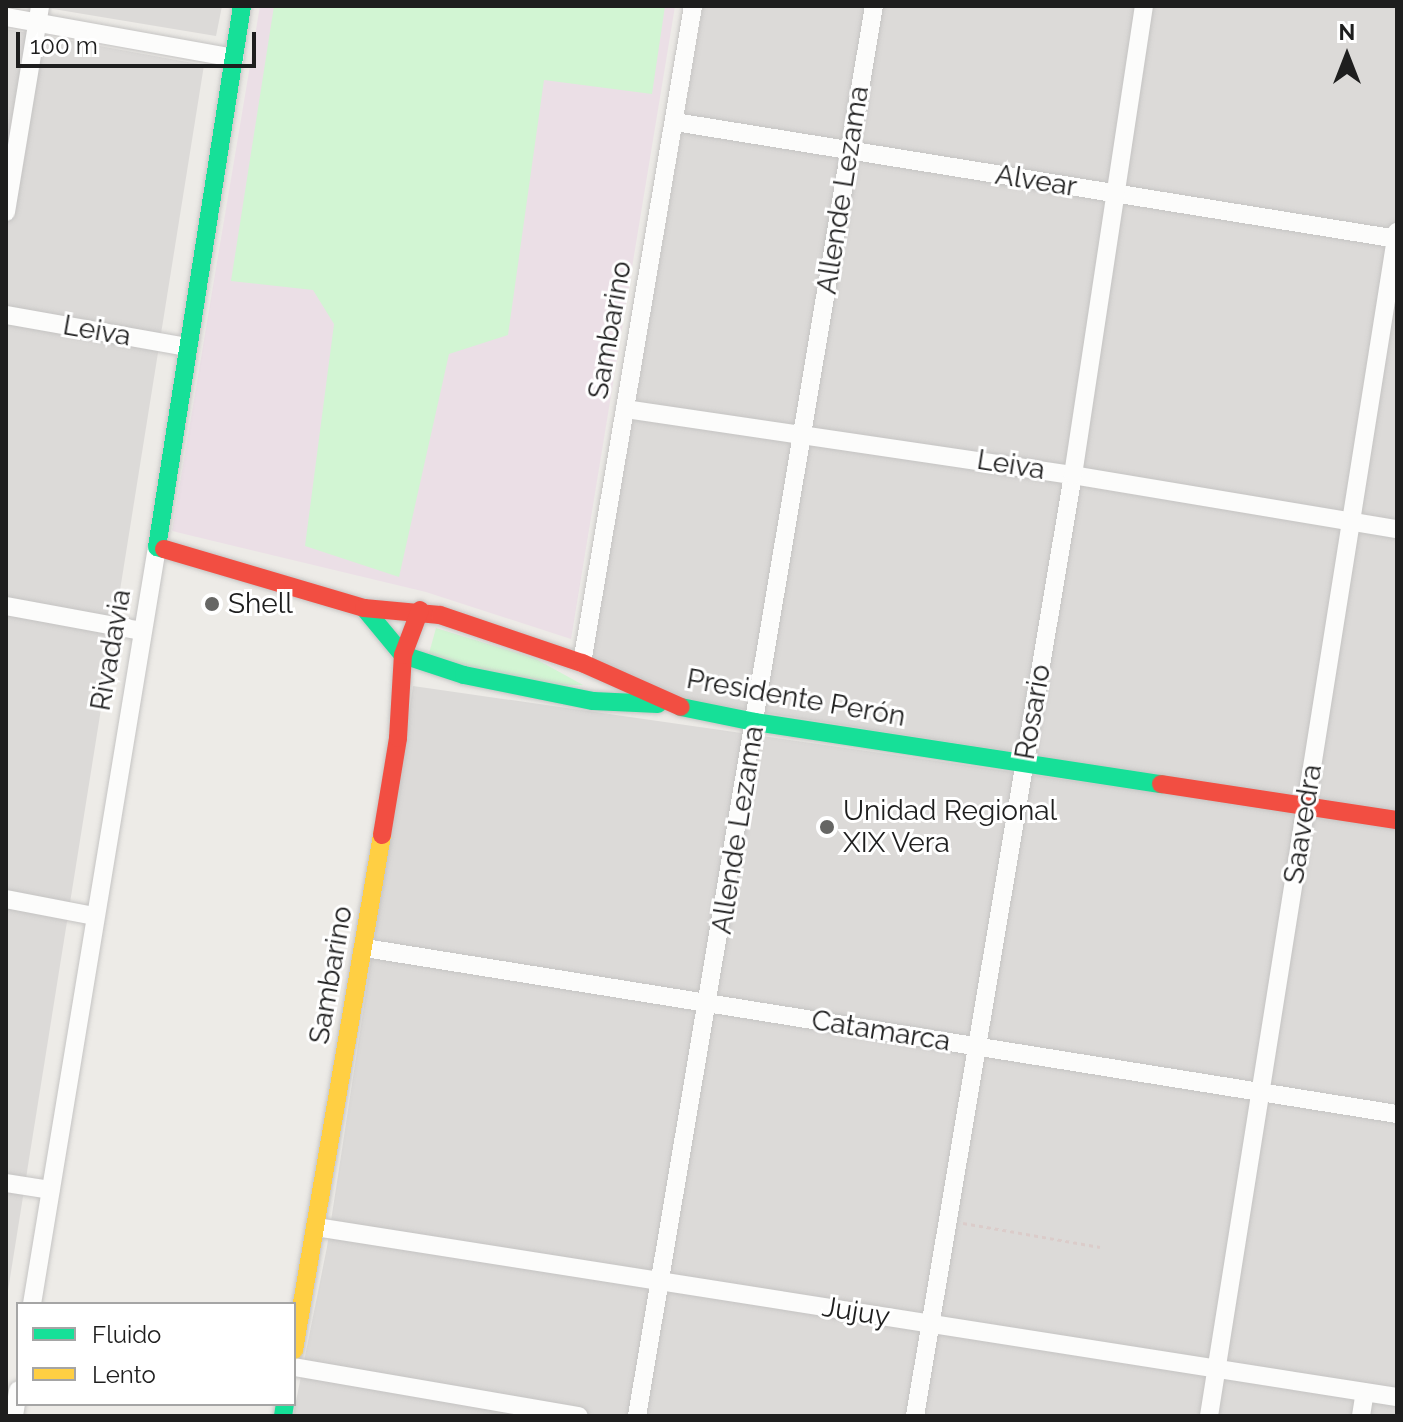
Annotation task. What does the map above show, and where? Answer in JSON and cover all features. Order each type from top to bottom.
[{"type":"street","name":"Rivadavia","points":[[32,1302],[157,547],[242,6]]},
{"type":"street","name":"Sambarino","points":[[582,663],[693,6]]},
{"type":"street","name":"Allende Lezama","points":[[637,1416],[658,1281],[709,1004],[874,6]]},
{"type":"street","name":"Rosario","points":[[915,1416],[1073,475],[1144,6]]},
{"type":"street","points":[[6,212],[39,14]]},
{"type":"street","points":[[6,17],[39,14],[234,58]]},
{"type":"street","name":"Alvear","points":[[675,122],[1397,236]]},
{"type":"street","name":"Saavedra","points":[[1209,1416],[1397,236]]},
{"type":"street","name":"Leiva","points":[[6,315],[187,347]]},
{"type":"street","name":"Leiva","points":[[625,409],[1073,475],[1397,529]]},
{"type":"street","name":"Presidente Perón","points":[[157,547],[364,608],[420,610],[582,663],[673,705],[755,722],[1397,820]]},
{"type":"street","points":[[6,606],[142,631]]},
{"type":"street","points":[[364,608],[403,655],[464,675],[593,701],[673,705]]},
{"type":"street","name":"Sambarino","points":[[296,1339],[365,948],[398,738],[403,655],[420,610]]},
{"type":"street","points":[[6,899],[94,916]]},
{"type":"street","name":"Catamarca","points":[[365,948],[1397,1114]]},
{"type":"street","points":[[6,1183],[50,1190]]},
{"type":"street","name":"Jujuy","points":[[316,1227],[1397,1397]]},
{"type":"street","points":[[296,1367],[579,1416]]},
{"type":"street","points":[[1361,1416],[1365,1392]]},
{"type":"path","points":[[948,1221],[1100,1247]]},
{"type":"shaded area","points":[[35,6],[222,6],[216,36]]},
{"type":"shaded area","points":[[260,6],[675,6],[571,639],[426,592],[172,531]]},
{"type":"shaded area","points":[[703,6],[1397,6],[1397,813],[683,700],[592,658]]},
{"type":"shaded area","points":[[6,29],[204,65],[6,1303]]},
{"type":"shaded area","points":[[413,686],[1397,827],[1397,1416],[293,1416],[327,1247]]},
{"type":"green space","points":[[274,6],[665,6],[652,94],[544,80],[508,335],[449,354],[399,577],[305,546],[334,324],[313,290],[231,281]]},
{"type":"green space","points":[[436,628],[534,658],[583,685],[544,685],[428,657]]},
{"type":"traffic: fast","points":[[164,549],[157,547],[242,6]]},
{"type":"traffic: fast","points":[[364,608],[403,655],[464,675],[593,701],[658,704]]},
{"type":"traffic: fast","points":[[681,707],[755,722],[1161,784]]},
{"type":"traffic: fast","points":[[283,1416],[285,1406]]},
{"type":"traffic: slow","points":[[296,1338],[382,835]]},
{"type":"traffic: jam","points":[[164,549],[364,608],[440,615],[582,663],[681,707]]},
{"type":"traffic: jam","points":[[382,835],[398,738],[403,655],[420,610]]},
{"type":"traffic: jam","points":[[1161,784],[1397,820]]},
{"type":"place","name":"Shell","points":[[212,604]]},
{"type":"place","name":"Unidad Regional XIX Vera","points":[[827,827]]}]
